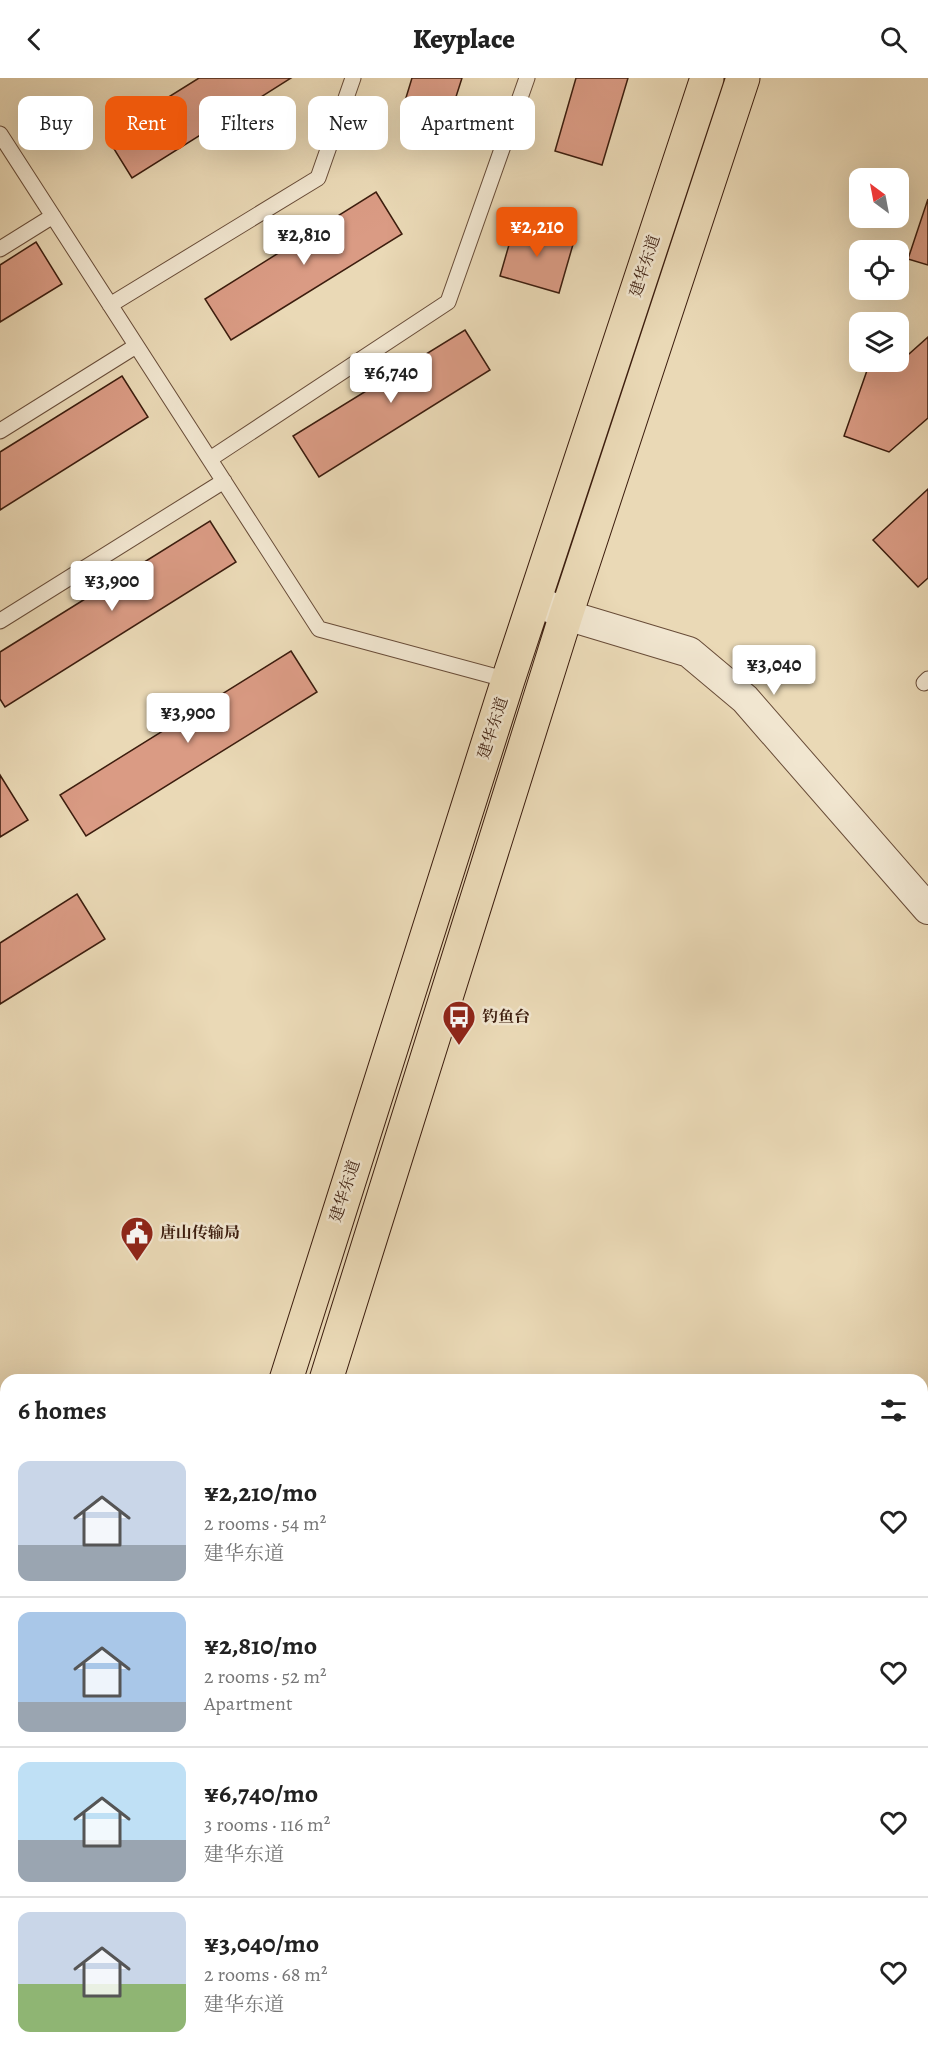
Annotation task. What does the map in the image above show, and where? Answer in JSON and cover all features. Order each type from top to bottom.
[{"type":"main road","name":"建华东道","points":[[288,1374],[508,680],[707,78]]},
{"type":"main road","name":"建华东道","points":[[328,1374],[566,615],[743,78]]},
{"type":"street","points":[[536,600],[566,615],[688,652],[745,699],[928,909]]},
{"type":"lane","points":[[110,304],[318,178],[353,78]]},
{"type":"lane","points":[[210,459],[448,302],[527,78]]},
{"type":"lane","points":[[0,134],[319,629],[508,680]]},
{"type":"lane","points":[[0,249],[53,216]]},
{"type":"lane","points":[[0,431],[136,346]]},
{"type":"lane","points":[[0,621],[224,482]]},
{"type":"building","points":[[199,78],[291,78],[262,96],[199,96],[199,136],[187,143],[187,96],[170,96]]},
{"type":"building","points":[[412,78],[462,78],[456,96],[406,96]]},
{"type":"building","points":[[576,78],[628,78],[602,165],[555,151]]},
{"type":"building","points":[[115,150],[177,150],[132,178]]},
{"type":"building","points":[[376,192],[402,234],[231,340],[205,299]]},
{"type":"building","points":[[928,199],[928,265],[909,259]]},
{"type":"building","points":[[515,224],[574,241],[559,293],[500,276]]},
{"type":"building","points":[[36,242],[62,284],[0,322],[0,265]]},
{"type":"building","points":[[465,330],[490,370],[319,477],[293,436]]},
{"type":"building","points":[[928,337],[928,418],[889,452],[844,436],[866,372],[909,372],[909,354]]},
{"type":"building","points":[[122,376],[148,417],[0,510],[0,452]]},
{"type":"building","points":[[928,489],[928,578],[918,587],[873,540]]},
{"type":"building","points":[[210,521],[236,562],[5,707],[0,699],[0,652]]},
{"type":"building","points":[[291,651],[317,692],[86,836],[60,795]]},
{"type":"building","points":[[0,775],[28,820],[0,837]]},
{"type":"building","points":[[77,894],[105,939],[0,1004],[0,943]]},
{"type":"place","name":"钓鱼台","points":[[459,1046]]},
{"type":"place","name":"唐山传输局","points":[[137,1262]]}]
